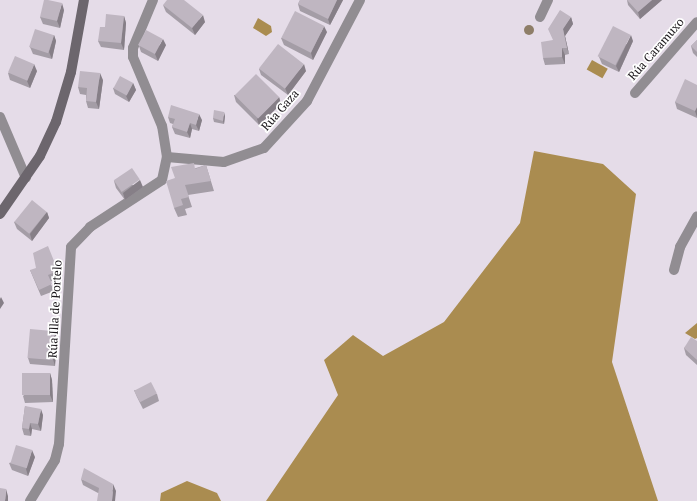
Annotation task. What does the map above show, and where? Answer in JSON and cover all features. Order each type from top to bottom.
[{"type":"main road","points":[[0,214],[26,178],[49,140],[65,99],[84,0]]},
{"type":"street","name":"Rúa Illa de Portelo","points":[[30,501],[54,460],[59,444],[71,247],[90,227],[162,180],[167,157],[162,126],[133,57],[133,48],[153,0]]},
{"type":"street","name":"Rúa Gaza","points":[[167,157],[224,162],[264,148],[307,101],[360,0]]},
{"type":"street","points":[[540,17],[548,0]]},
{"type":"street","name":"Rúa Caramuxo","points":[[635,93],[697,22]]},
{"type":"street","points":[[0,117],[26,178]]},
{"type":"street","points":[[674,270],[680,247],[697,216]]},
{"type":"shaded area","points":[[258,18],[271,26],[272,32],[266,36],[253,28]]},
{"type":"shaded area","points":[[592,60],[608,69],[602,78],[587,70]]},
{"type":"shaded area","points":[[534,151],[603,164],[636,194],[612,362],[658,501],[266,501],[338,395],[324,360],[353,335],[383,356],[444,322],[520,223]]},
{"type":"shaded area","points":[[697,323],[697,338],[695,339],[685,333]]},
{"type":"shaded area","points":[[187,481],[217,493],[221,501],[160,501],[161,493]]},
{"type":"building","points":[[44,0],[62,3],[57,21],[40,17]]},
{"type":"building","points":[[167,0],[184,0],[203,15],[192,28],[163,5]]},
{"type":"building","points":[[300,0],[337,0],[328,19],[298,4]]},
{"type":"building","points":[[627,0],[652,0],[638,12]]},
{"type":"building","points":[[560,10],[571,17],[563,29],[567,48],[562,48],[562,57],[543,58],[541,42],[553,40],[548,29]]},
{"type":"building","points":[[295,11],[324,26],[311,53],[281,38]]},
{"type":"building","points":[[106,14],[124,16],[121,43],[98,41],[100,27],[105,27]]},
{"type":"building","points":[[613,26],[631,35],[615,65],[598,56]]},
{"type":"building","points":[[35,29],[54,35],[48,53],[29,47]]},
{"type":"building","points":[[146,30],[163,39],[155,54],[138,45]]},
{"type":"building","points":[[697,40],[697,52],[691,46]]},
{"type":"building","points":[[278,44],[304,64],[285,89],[259,68]]},
{"type":"building","points":[[15,56],[34,64],[27,81],[8,73]]},
{"type":"building","points":[[80,71],[100,73],[96,102],[86,101],[87,88],[78,87]]},
{"type":"building","points":[[256,74],[279,97],[258,119],[235,95]]},
{"type":"building","points":[[120,76],[133,83],[127,95],[113,88]]},
{"type":"building","points":[[685,79],[697,85],[697,107],[695,111],[675,102]]},
{"type":"building","points":[[171,105],[199,114],[196,125],[190,123],[187,132],[172,127],[175,119],[168,117]]},
{"type":"building","points":[[214,110],[224,112],[223,121],[213,118]]},
{"type":"building","points":[[194,163],[195,169],[206,165],[211,181],[185,185],[189,197],[181,199],[183,205],[174,208],[166,181],[175,178],[171,167]]},
{"type":"building","points":[[132,168],[140,180],[122,192],[114,180]]},
{"type":"building","points":[[32,200],[47,212],[29,234],[14,222]]},
{"type":"building","points":[[48,246],[58,271],[48,275],[52,284],[39,290],[30,270],[36,268],[33,253]]},
{"type":"building","points":[[30,329],[55,331],[52,360],[27,358]]},
{"type":"building","points":[[691,337],[697,341],[697,360],[684,348]]},
{"type":"building","points":[[22,373],[50,373],[50,395],[22,395]]},
{"type":"building","points":[[151,382],[157,394],[140,402],[134,391]]},
{"type":"building","points":[[25,406],[41,409],[38,424],[30,423],[29,429],[22,428]]},
{"type":"building","points":[[16,445],[32,450],[27,468],[10,463]]},
{"type":"building","points":[[84,468],[113,484],[112,501],[97,501],[99,488],[81,479]]},
{"type":"building","points":[[0,488],[6,489],[5,501],[0,501]]}]
